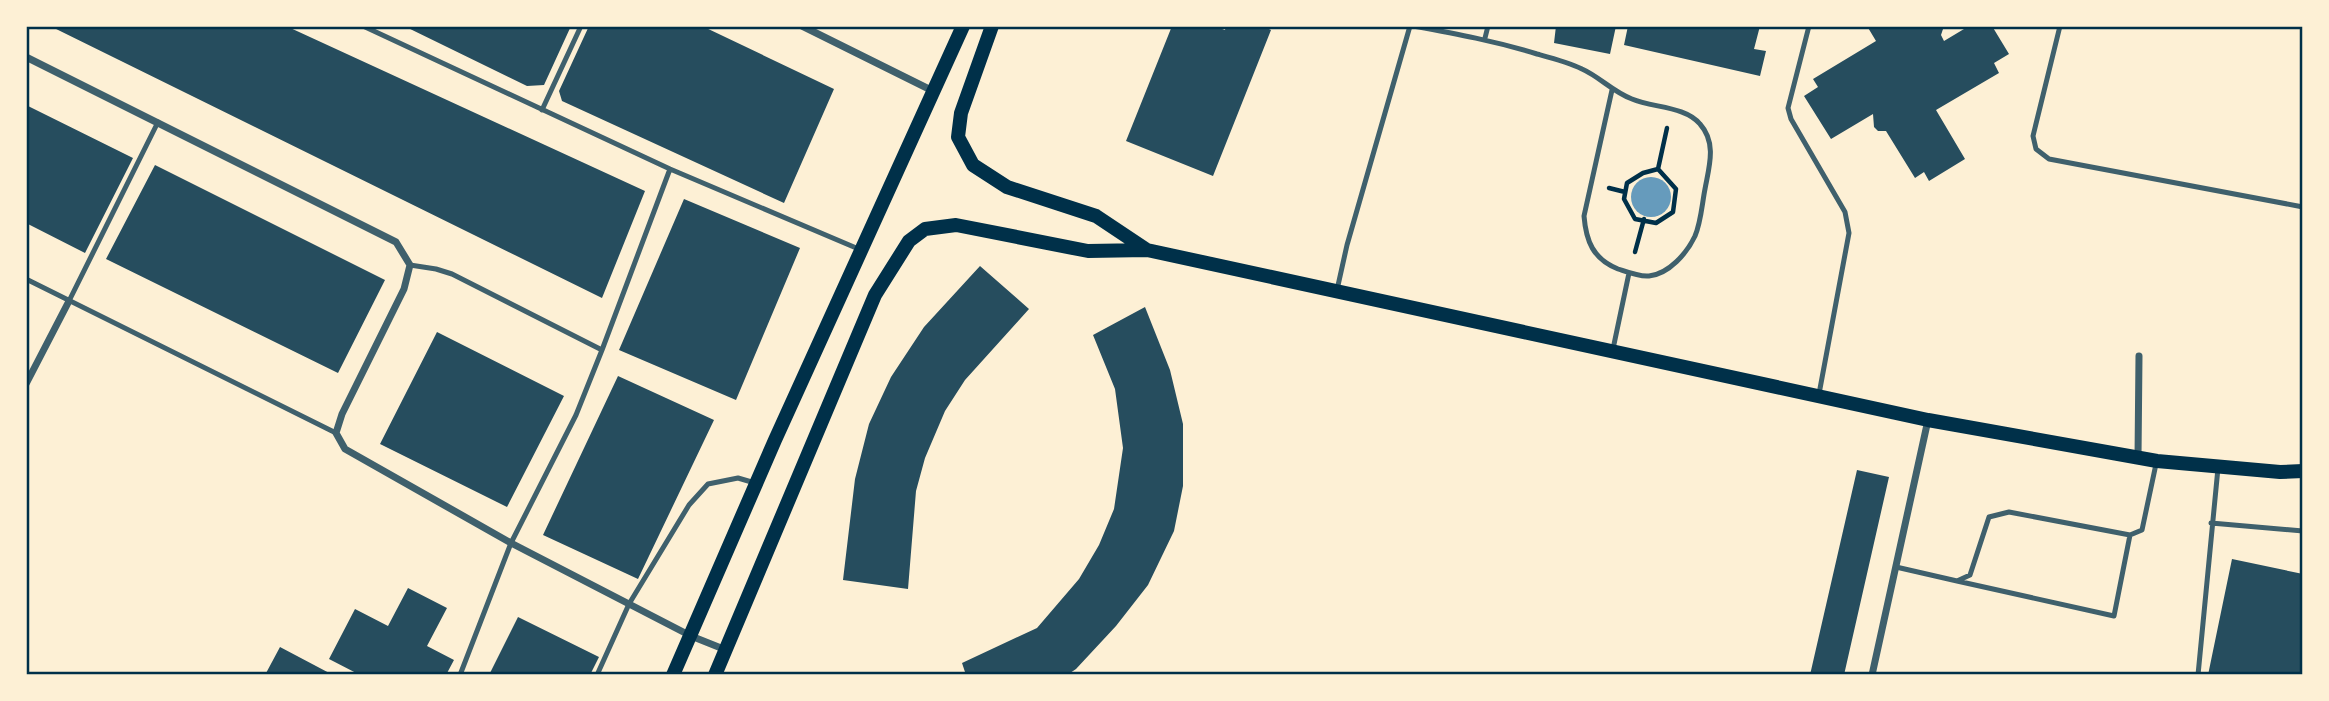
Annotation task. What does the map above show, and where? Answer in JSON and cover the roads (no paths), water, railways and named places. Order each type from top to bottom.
[{"type":"main road","points":[[673,675],[756,484],[963,26]]},
{"type":"main road","points":[[992,26],[961,113],[958,137],[973,165],[1007,187],[1097,216],[1147,250]]},
{"type":"main road","points":[[715,675],[875,295],[909,241],[925,229],[956,225],[1088,251],[1147,250],[1928,420],[2157,461],[2218,468],[2303,471]]},
{"type":"street","points":[[802,26],[933,91]]},
{"type":"street","points":[[26,57],[396,242],[410,265],[404,289],[342,414],[336,433],[345,449],[511,543],[691,636],[726,650]]},
{"type":"street","points":[[26,384],[69,301]]},
{"type":"street","points":[[2138,458],[2139,356]]},
{"type":"street","points":[[1872,675],[1928,420]]},
{"type":"lane","points":[[363,26],[670,169],[861,250]]},
{"type":"lane","points":[[542,110],[581,26]]},
{"type":"lane","points":[[1297,26],[1304,26]]},
{"type":"lane","points":[[1337,290],[1347,246],[1411,26],[1485,38],[1571,64],[1632,100],[1688,114],[1699,122],[1710,138],[1710,159],[1696,234],[1684,254],[1668,269],[1648,276],[1629,273],[1606,264],[1593,252],[1585,235],[1584,216],[1612,90]]},
{"type":"lane","points":[[1485,38],[1488,26]]},
{"type":"lane","points":[[1809,26],[1788,108],[1791,120],[1845,212],[1849,233],[1819,397]]},
{"type":"lane","points":[[2060,26],[2033,136],[2036,149],[2049,159],[2303,207]]},
{"type":"lane","points":[[69,301],[158,122]]},
{"type":"lane","points":[[460,675],[511,543],[576,415],[670,169]]},
{"type":"lane","points":[[410,265],[436,268],[452,274],[602,350]]},
{"type":"lane","points":[[1612,352],[1629,273]]},
{"type":"lane","points":[[26,279],[336,433]]},
{"type":"lane","points":[[1957,581],[1970,575],[1989,517],[2010,512],[2130,535],[2142,530],[2157,461]]},
{"type":"lane","points":[[2198,675],[2218,468]]},
{"type":"lane","points":[[597,675],[629,604],[689,505],[708,484],[738,478],[756,484]]},
{"type":"lane","points":[[2211,523],[2303,531]]},
{"type":"lane","points":[[1896,567],[2114,616],[2130,535]]},
{"type":"water","points":[[1651,177],[1659,178],[1665,183],[1670,189],[1670,205],[1665,211],[1659,216],[1651,217],[1643,216],[1637,211],[1632,205],[1631,197],[1632,189],[1637,183],[1643,178]]}]
